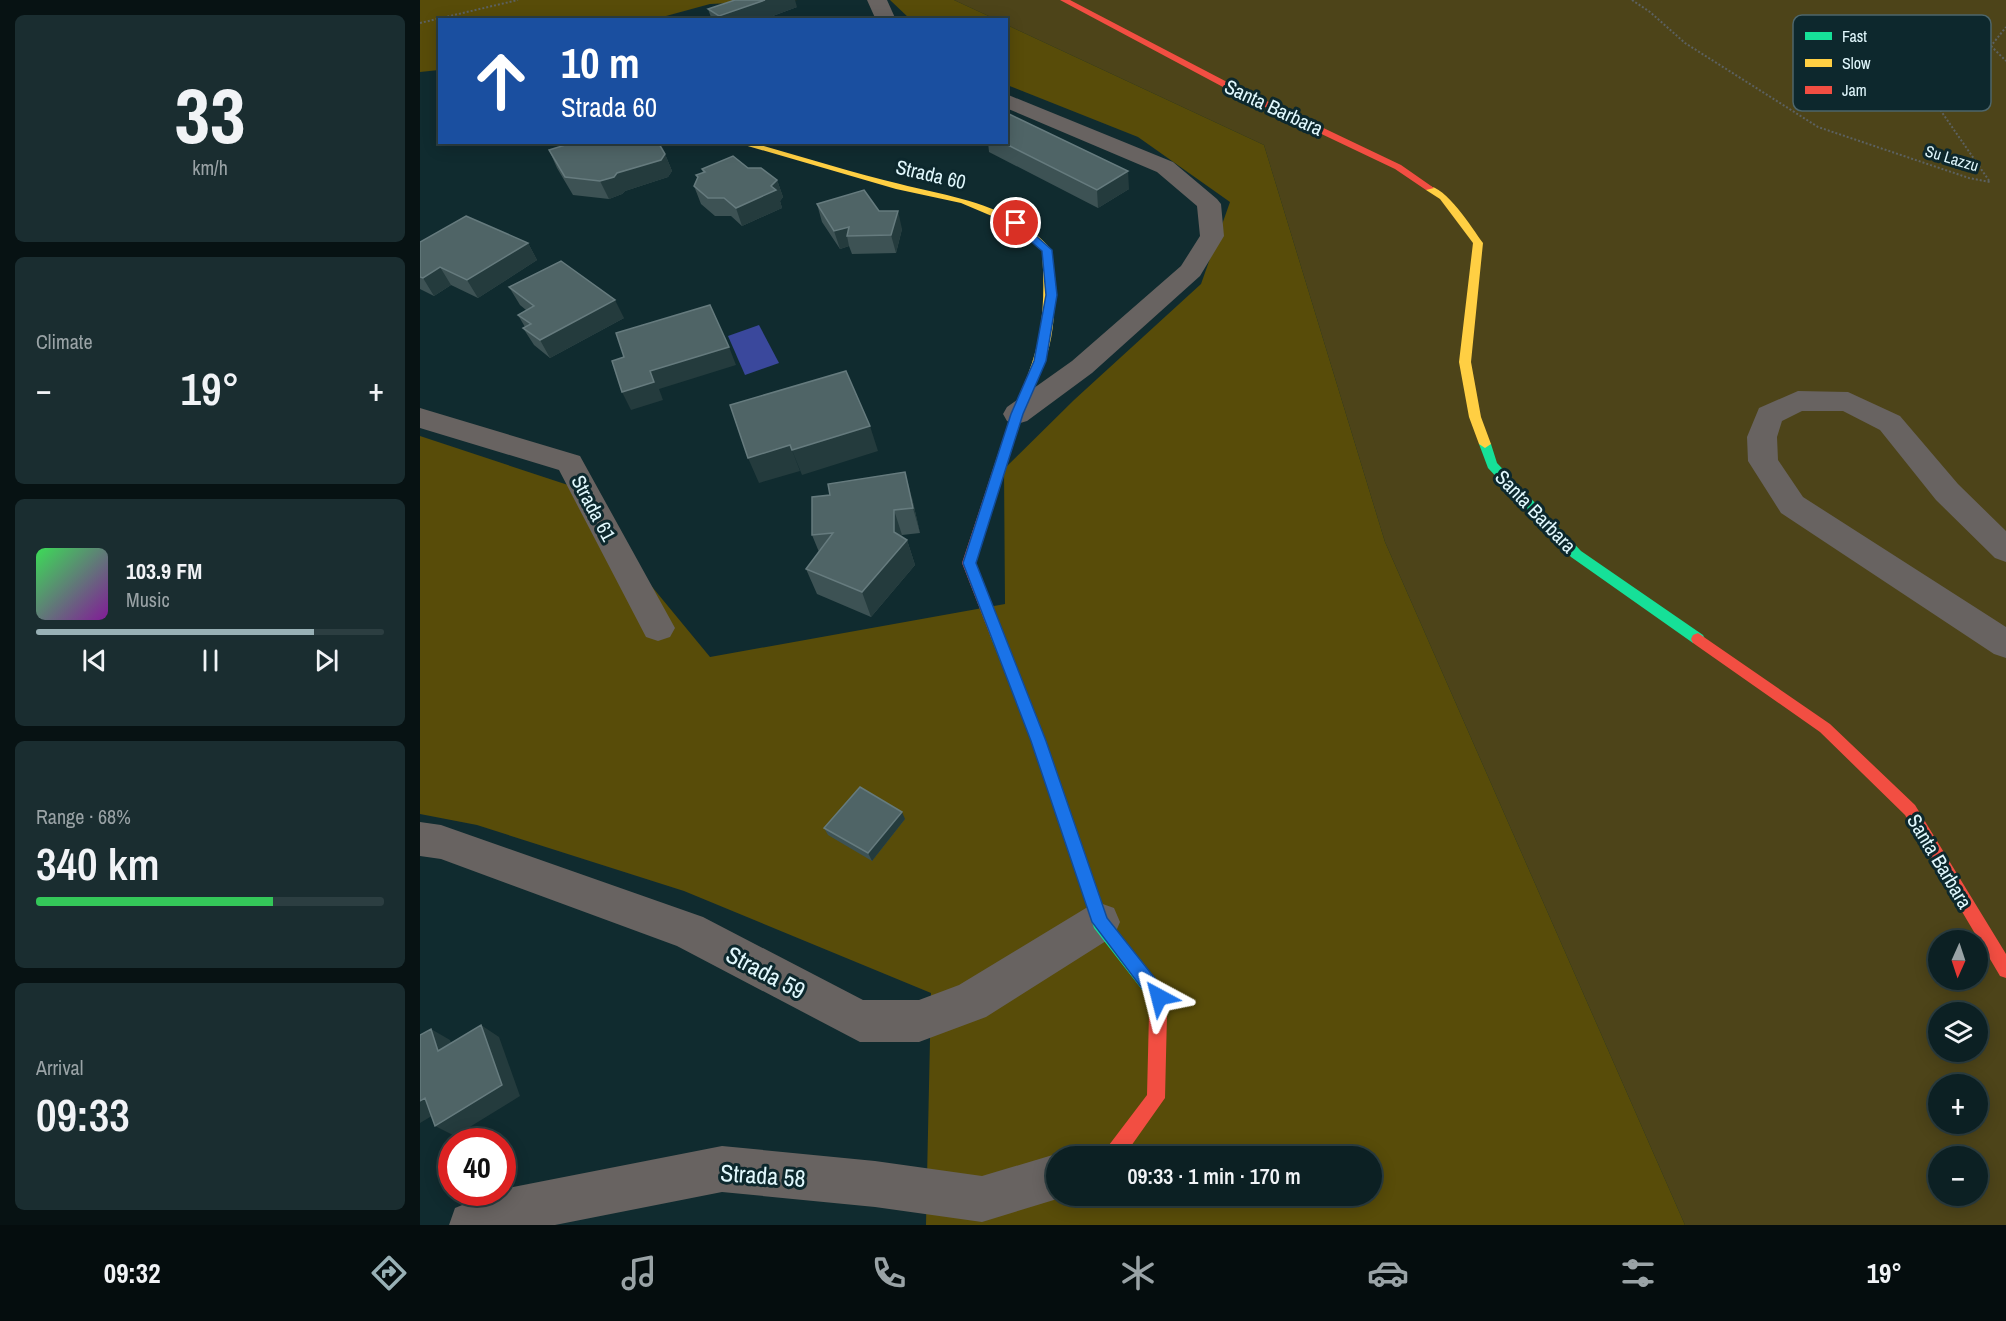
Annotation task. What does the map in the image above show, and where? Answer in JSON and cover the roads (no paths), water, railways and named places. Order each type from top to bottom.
[{"type":"street","points":[[877,0],[885,18]]},
{"type":"street","name":"Santa Barbara","points":[[1064,0],[1226,85],[1398,167],[1443,197],[1478,243],[1465,362],[1475,417],[1492,465],[1576,554],[1825,728],[1910,810],[2006,970]]},
{"type":"street","points":[[1008,101],[1165,167],[1209,204],[1212,236],[1191,271],[1082,367],[1017,414]]},
{"type":"street","name":"Strada 60","points":[[745,144],[898,187],[964,201],[1016,223],[1047,250],[1051,295],[1040,361],[1017,414],[969,563],[1039,741],[1100,922]]},
{"type":"street","points":[[2006,550],[1947,492],[1890,423],[1848,402],[1798,401],[1769,415],[1762,437],[1763,461],[1792,505],[2006,644]]},
{"type":"street","name":"Strada 61","points":[[420,418],[570,463],[658,628]]},
{"type":"street","name":"Strada 59","points":[[420,839],[441,842],[689,931],[860,1021],[919,1020],[971,1002],[1100,922]]},
{"type":"street","points":[[1100,922],[1159,997],[1156,1098],[1120,1146]]},
{"type":"street","name":"Strada 58","points":[[472,1225],[503,1212],[722,1169],[875,1184],[982,1199],[1046,1180]]},
{"type":"water","points":[[759,325],[779,363],[745,375],[728,336]]}]
